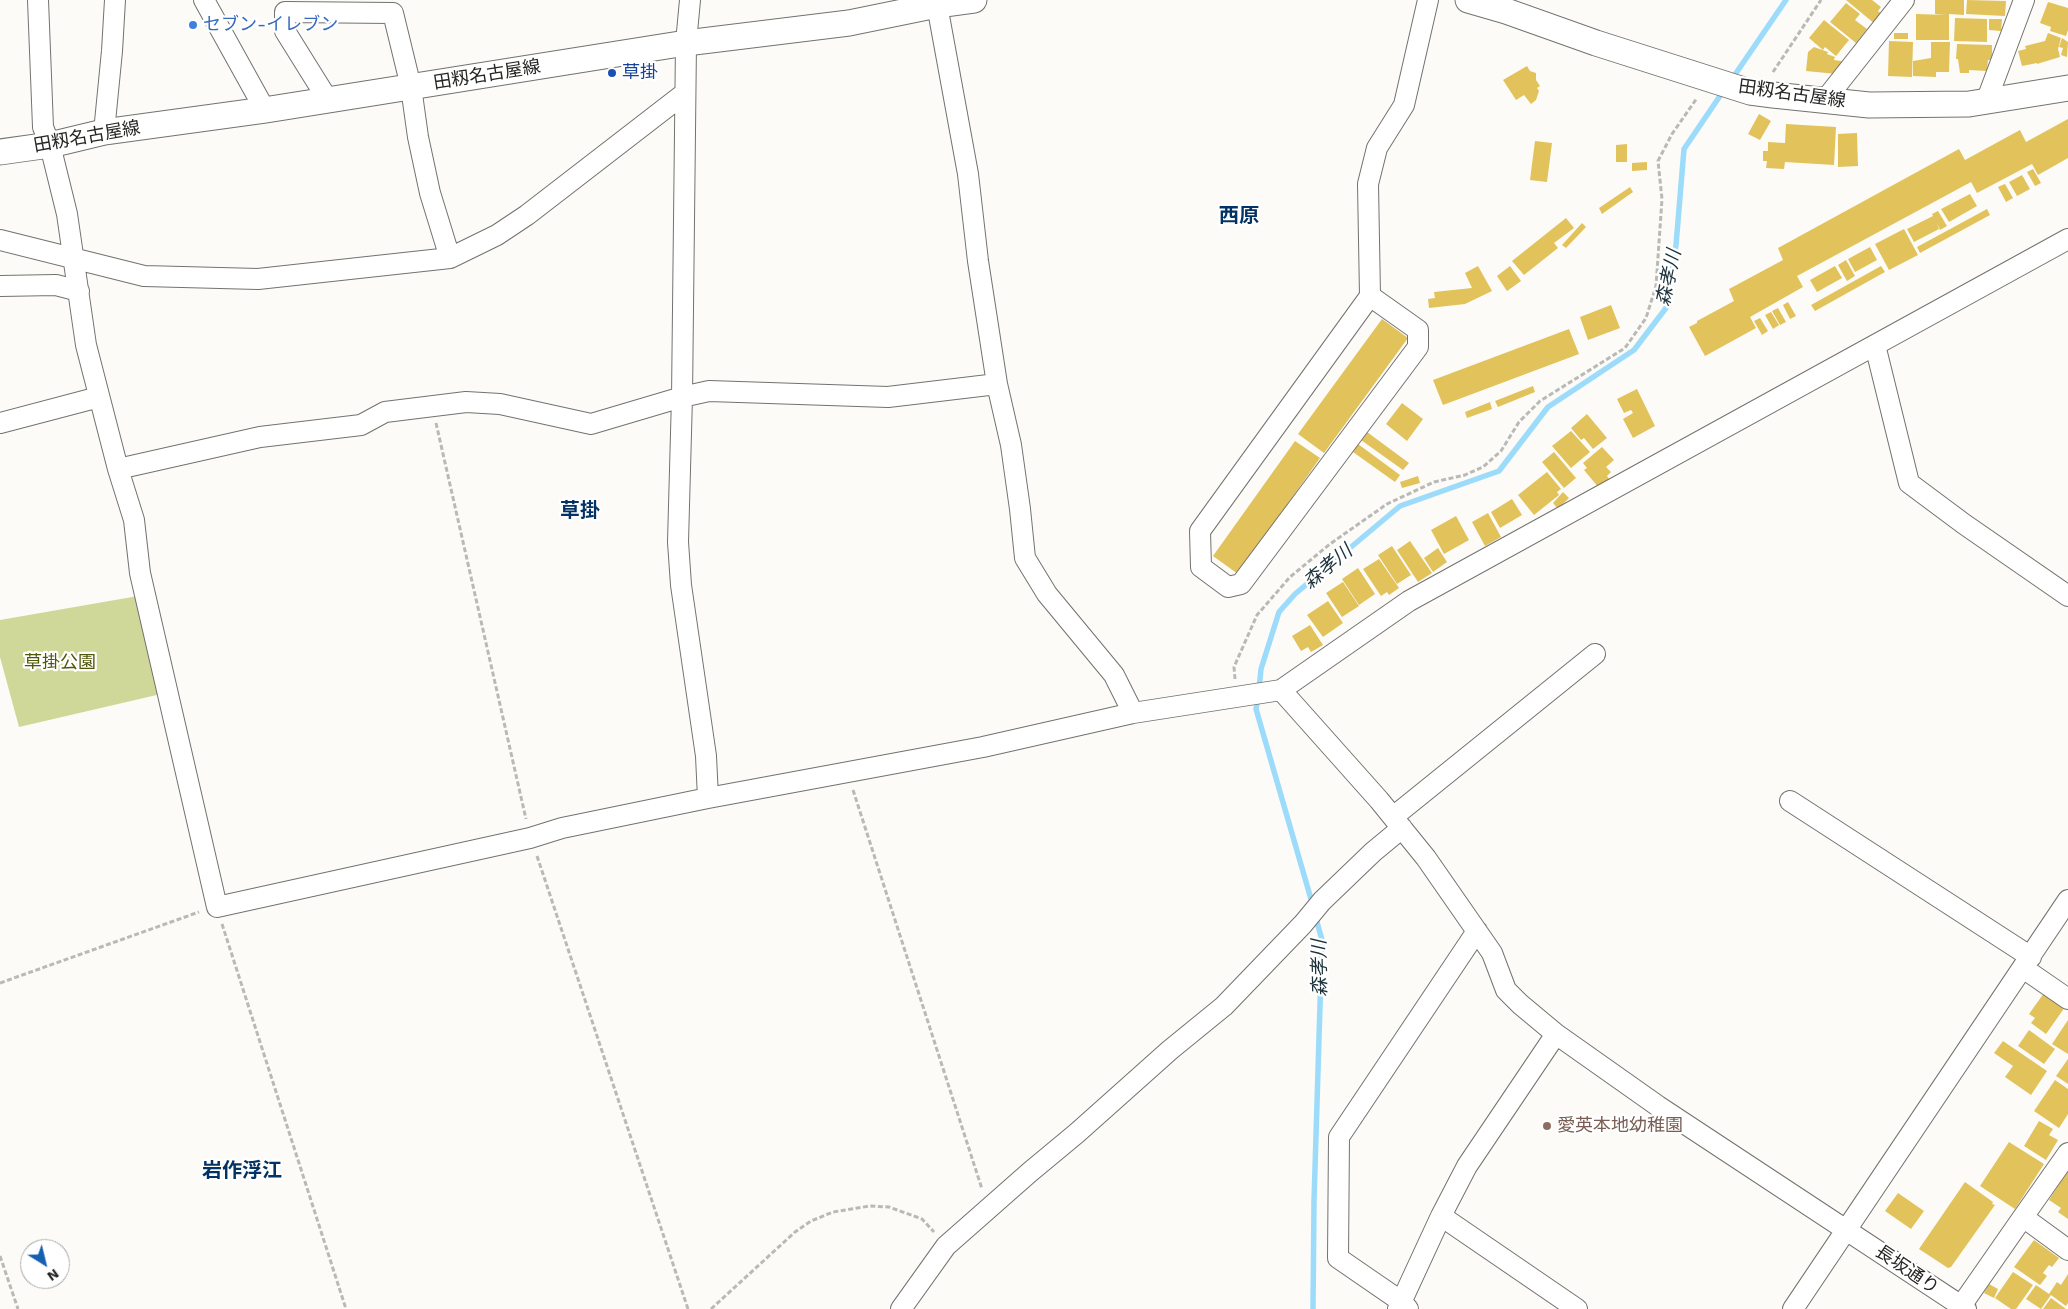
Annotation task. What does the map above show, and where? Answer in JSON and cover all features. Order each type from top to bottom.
[{"type":"main road","name":"田籾名古屋線","points":[[0,152],[50,145],[104,132],[265,110],[686,43],[849,23],[937,5],[974,0]]},
{"type":"main road","name":"田籾名古屋線","points":[[1468,0],[1755,93],[1868,105],[1969,104],[2068,88]]},
{"type":"street","points":[[38,0],[43,127],[50,145],[67,214],[80,291],[86,345],[118,469],[134,520],[140,574],[217,907],[530,838],[562,828],[708,798],[983,747],[1133,713],[1275,691],[1409,601],[2068,239]]},
{"type":"street","points":[[104,132],[115,0]]},
{"type":"street","points":[[204,0],[265,110]]},
{"type":"street","points":[[690,0],[686,43],[682,397],[678,542],[681,585],[706,756],[708,798]]},
{"type":"street","points":[[1370,296],[1418,330],[1418,347],[1241,584],[1228,587],[1201,567],[1200,531],[1370,296],[1368,184],[1377,148],[1404,105],[1428,0]]},
{"type":"street","points":[[1825,100],[1904,0]]},
{"type":"street","points":[[1986,102],[2024,0]]},
{"type":"street","points":[[937,5],[968,174],[978,261],[997,384],[1011,445],[1025,558],[1046,594],[1114,675],[1133,713]]},
{"type":"street","points":[[328,100],[285,31],[285,12],[393,13],[411,87],[418,136],[430,193],[450,258]]},
{"type":"street","points":[[0,240],[144,276],[258,279],[450,258],[497,236],[527,215],[685,93]]},
{"type":"street","points":[[0,286],[56,285],[80,291]]},
{"type":"street","points":[[1875,345],[1909,483],[1964,524],[2068,596]]},
{"type":"street","points":[[118,469],[260,437],[361,425],[385,412],[466,402],[500,404],[591,424],[709,391],[888,397],[997,384]]},
{"type":"street","points":[[0,423],[99,398]]},
{"type":"street","points":[[901,1309],[946,1246],[1170,1050],[1224,1006],[1303,924],[1322,900],[1373,852],[1397,823],[1595,654]]},
{"type":"street","name":"長坂通り","points":[[1275,691],[1397,823],[1426,858],[1492,952],[1506,990],[1520,1004],[1556,1034],[1658,1106],[1964,1307]]},
{"type":"street","points":[[1790,801],[2027,962],[2068,998]]},
{"type":"street","points":[[1793,1309],[1848,1230],[2068,900]]},
{"type":"street","points":[[1477,931],[1339,1137],[1338,1258],[1403,1307],[1441,1216],[1467,1166],[1556,1034]]},
{"type":"street","points":[[1964,1307],[2068,1153]]},
{"type":"street","points":[[1441,1216],[1577,1309]]},
{"type":"street","points":[[2023,1218],[2068,1250]]},
{"type":"path","points":[[1755,93],[1821,0]]},
{"type":"path","points":[[1238,697],[1234,667],[1257,615],[1290,577],[1330,544],[1388,504],[1434,482],[1465,475],[1483,467],[1500,451],[1519,422],[1540,401],[1624,348],[1646,318],[1656,286],[1662,199],[1658,160],[1672,134],[1710,79]]},
{"type":"path","points":[[432,406],[530,838],[688,1309]]},
{"type":"path","points":[[847,771],[989,1208]]},
{"type":"path","points":[[0,983],[217,907],[346,1309]]},
{"type":"path","points":[[711,1309],[795,1232],[811,1220],[833,1212],[870,1206],[889,1207],[904,1211],[922,1219],[946,1246]]},
{"type":"path","points":[[0,1256],[18,1309]]},
{"type":"green space","name":"草掛公園","points":[[138,596],[161,694],[19,727],[0,657],[0,620]]},
{"type":"building","points":[[1846,0],[1872,0],[1881,7],[1878,11],[1882,14],[1875,24]]},
{"type":"building","points":[[1935,0],[1964,0],[1964,15],[1949,14],[1949,40],[1916,40],[1916,14],[1946,15],[1935,14]]},
{"type":"building","points":[[1967,0],[2006,1],[2005,16],[1966,14]]},
{"type":"building","points":[[2048,2],[2068,8],[2068,30],[2066,36],[2050,31],[2051,27],[2040,23]]},
{"type":"building","points":[[1846,3],[1860,14],[1855,20],[1867,29],[1856,43],[1830,22]]},
{"type":"building","points":[[1955,18],[1987,19],[1987,42],[1954,41]]},
{"type":"building","points":[[1989,19],[2002,19],[2001,31],[1989,30]]},
{"type":"building","points":[[1824,20],[1849,40],[1836,56],[1825,47],[1823,50],[1809,38]]},
{"type":"building","points":[[1894,33],[1908,33],[1908,39],[1894,39]]},
{"type":"building","points":[[2048,33],[2061,38],[2058,49],[2060,57],[2037,64],[2022,66],[2018,51],[2026,49],[2025,46],[2045,41]]},
{"type":"building","points":[[2062,38],[2068,42],[2067,57],[2061,55],[2063,48],[2059,47]]},
{"type":"building","points":[[1889,41],[1913,42],[1912,77],[1888,76]]},
{"type":"building","points":[[1931,42],[1950,42],[1949,72],[1936,72],[1936,77],[1913,76],[1913,61],[1931,58]]},
{"type":"building","points":[[1957,44],[1992,45],[1992,60],[1988,60],[1987,71],[1969,70],[1969,73],[1960,73],[1958,59],[1956,59]]},
{"type":"building","points":[[1814,47],[1828,52],[1827,54],[1835,57],[1834,60],[1848,62],[1837,74],[1806,71],[1808,52]]},
{"type":"building","points":[[1527,66],[1530,71],[1536,73],[1536,80],[1540,86],[1537,88],[1539,91],[1536,100],[1531,104],[1524,95],[1516,100],[1503,80]]},
{"type":"building","points":[[1759,114],[1771,121],[1760,140],[1748,134]]},
{"type":"building","points":[[2068,119],[2068,158],[2038,175],[2032,164],[1977,193],[1971,182],[1797,276],[1803,287],[1750,317],[1756,328],[1705,356],[1689,327],[1734,301],[1729,289],[1783,260],[1778,248],[1959,149],[1965,160],[2020,130],[2026,142]]},
{"type":"building","points":[[1786,124],[1836,127],[1834,165],[1785,162],[1784,169],[1766,168],[1767,161],[1763,161],[1763,151],[1768,151],[1768,142],[1785,143]]},
{"type":"building","points":[[1857,133],[1858,166],[1838,167],[1838,134]]},
{"type":"building","points":[[1535,141],[1552,143],[1547,182],[1530,180]]},
{"type":"building","points":[[1627,144],[1627,162],[1616,162],[1616,145]]},
{"type":"building","points":[[1647,162],[1647,170],[1632,171],[1632,163]]},
{"type":"building","points":[[2033,169],[2041,183],[2035,186],[2027,172]]},
{"type":"building","points":[[2022,175],[2030,189],[2017,196],[2009,182]]},
{"type":"building","points":[[2005,184],[2013,198],[2006,202],[1998,187]]},
{"type":"building","points":[[1630,187],[1633,192],[1602,214],[1599,208]]},
{"type":"building","points":[[1970,194],[1977,206],[1949,222],[1941,209]]},
{"type":"building","points":[[1987,209],[1990,215],[1920,253],[1917,247]]},
{"type":"building","points":[[1938,211],[1947,226],[1940,230],[1937,223],[1939,229],[1914,242],[1907,229],[1933,216],[1932,214]]},
{"type":"building","points":[[1566,218],[1574,228],[1554,243],[1558,248],[1524,275],[1512,261]]},
{"type":"building","points":[[1582,223],[1586,227],[1566,248],[1562,245]]},
{"type":"building","points":[[1904,229],[1918,255],[1889,270],[1875,244]]},
{"type":"building","points":[[1870,247],[1877,260],[1855,272],[1848,259]]},
{"type":"building","points":[[1846,260],[1855,276],[1847,281],[1838,265]]},
{"type":"building","points":[[1478,266],[1492,291],[1465,304],[1429,308],[1428,299],[1435,298],[1434,292],[1472,288],[1465,273]]},
{"type":"building","points":[[1510,266],[1521,281],[1507,291],[1497,276]]},
{"type":"building","points":[[1835,266],[1842,278],[1817,292],[1810,280]]},
{"type":"building","points":[[1881,266],[1885,272],[1815,311],[1811,305]]},
{"type":"building","points":[[1788,302],[1796,316],[1790,319],[1783,305]]},
{"type":"building","points":[[1611,305],[1620,328],[1588,340],[1580,317]]},
{"type":"building","points":[[1778,308],[1786,322],[1780,325],[1772,311]]},
{"type":"building","points":[[1771,312],[1779,325],[1773,329],[1765,315]]},
{"type":"building","points":[[1760,318],[1768,331],[1762,335],[1754,321]]},
{"type":"building","points":[[1382,319],[1408,338],[1324,453],[1298,434]]},
{"type":"building","points":[[1569,329],[1579,354],[1443,405],[1433,380]]},
{"type":"building","points":[[1533,386],[1535,392],[1498,407],[1495,401]]},
{"type":"building","points":[[1637,389],[1655,426],[1633,438],[1623,419],[1633,413],[1631,410],[1624,413],[1617,399]]},
{"type":"building","points":[[1490,402],[1492,409],[1467,418],[1465,412]]},
{"type":"building","points":[[1402,403],[1423,419],[1407,441],[1386,424]]},
{"type":"building","points":[[1587,414],[1607,438],[1593,449],[1584,438],[1581,440],[1571,428]]},
{"type":"building","points":[[1571,431],[1590,452],[1571,468],[1552,446]]},
{"type":"building","points":[[1367,432],[1409,463],[1403,470],[1361,440]]},
{"type":"building","points":[[1295,441],[1320,458],[1238,574],[1213,556]]},
{"type":"building","points":[[1358,444],[1400,475],[1395,482],[1353,452]]},
{"type":"building","points":[[1602,447],[1614,460],[1606,467],[1611,472],[1607,476],[1609,479],[1599,488],[1584,470],[1587,468],[1583,463]]},
{"type":"building","points":[[1554,452],[1576,478],[1564,488],[1542,462]]},
{"type":"building","points":[[1547,472],[1561,489],[1557,492],[1559,495],[1534,515],[1518,495]]},
{"type":"building","points":[[1418,476],[1420,483],[1402,488],[1400,482]]},
{"type":"building","points":[[1563,492],[1569,498],[1558,509],[1553,503]]},
{"type":"building","points":[[1512,499],[1522,515],[1500,528],[1491,512]]},
{"type":"building","points":[[1488,513],[1501,537],[1485,546],[1472,522]]},
{"type":"building","points":[[1456,516],[1469,540],[1444,554],[1431,530]]},
{"type":"building","points":[[1410,541],[1432,573],[1418,582],[1397,550]]},
{"type":"building","points":[[1392,546],[1411,575],[1397,584],[1378,555]]},
{"type":"building","points":[[1438,548],[1447,562],[1433,572],[1424,558]]},
{"type":"building","points":[[1379,559],[1399,588],[1389,595],[1387,592],[1381,596],[1363,569]]},
{"type":"building","points":[[1358,568],[1375,594],[1359,605],[1342,579]]},
{"type":"building","points":[[1343,582],[1359,606],[1342,617],[1326,593]]},
{"type":"building","points":[[1328,601],[1343,623],[1323,637],[1307,615]]},
{"type":"building","points":[[1310,625],[1323,645],[1311,652],[1308,647],[1301,651],[1292,636]]},
{"type":"building","points":[[2044,993],[2065,1007],[2046,1034],[2031,1023],[2035,1018],[2029,1014]]},
{"type":"building","points":[[2068,1020],[2068,1054],[2052,1044]]},
{"type":"building","points":[[2029,1030],[2055,1049],[2044,1064],[2018,1046]]},
{"type":"building","points":[[2003,1041],[2047,1071],[2031,1095],[2005,1077],[2013,1066],[1994,1053]]},
{"type":"building","points":[[2068,1059],[2068,1084],[2056,1076]]},
{"type":"building","points":[[2055,1080],[2068,1089],[2068,1114],[2059,1128],[2034,1111]]},
{"type":"building","points":[[2039,1121],[2053,1129],[2049,1135],[2058,1140],[2046,1160],[2024,1146]]},
{"type":"building","points":[[2009,1142],[2044,1164],[2015,1209],[1980,1186]]},
{"type":"building","points":[[2068,1170],[2068,1219],[2058,1212],[2061,1208],[2049,1200]]},
{"type":"building","points":[[1965,1182],[1995,1205],[1951,1267],[1948,1268],[1919,1249]]},
{"type":"building","points":[[1898,1193],[1924,1211],[1911,1229],[1885,1211]]},
{"type":"building","points":[[2034,1240],[2059,1258],[2052,1267],[2049,1265],[2043,1273],[2047,1276],[2040,1285],[2014,1267]]},
{"type":"building","points":[[2013,1272],[2033,1285],[2016,1309],[2011,1309],[1995,1298]]},
{"type":"building","points":[[2068,1274],[2068,1303],[2066,1306],[2051,1295],[2041,1309],[2026,1299],[2036,1285],[2049,1294],[2057,1282],[2061,1285]]},
{"type":"building","points":[[1989,1284],[1998,1289],[1994,1298],[1984,1293]]},
{"type":"building","points":[[2051,1298],[2066,1309],[2043,1309]]},
{"type":"waterway","name":"森孝川","points":[[1732,79],[1786,0]]},
{"type":"waterway","name":"森孝川","points":[[1259,689],[1261,669],[1279,612],[1295,594],[1400,506],[1499,471],[1548,407],[1634,350],[1666,308],[1676,245],[1684,149],[1724,90]]},
{"type":"waterway","name":"森孝川","points":[[1258,698],[1256,709],[1313,906]]},
{"type":"waterway","name":"森孝川","points":[[1313,1309],[1314,1201],[1322,940],[1315,915]]},
{"type":"place","name":"セブン-イレブン","points":[[193,25]]},
{"type":"place","name":"草掛","points":[[612,73]]},
{"type":"place","name":"愛英本地幼稚園","points":[[1547,1126]]},
{"type":"district","name":"西原","points":[[1239,216]]},
{"type":"district","name":"草掛","points":[[580,511]]},
{"type":"district","name":"岩作浮江","points":[[242,1171]]}]
